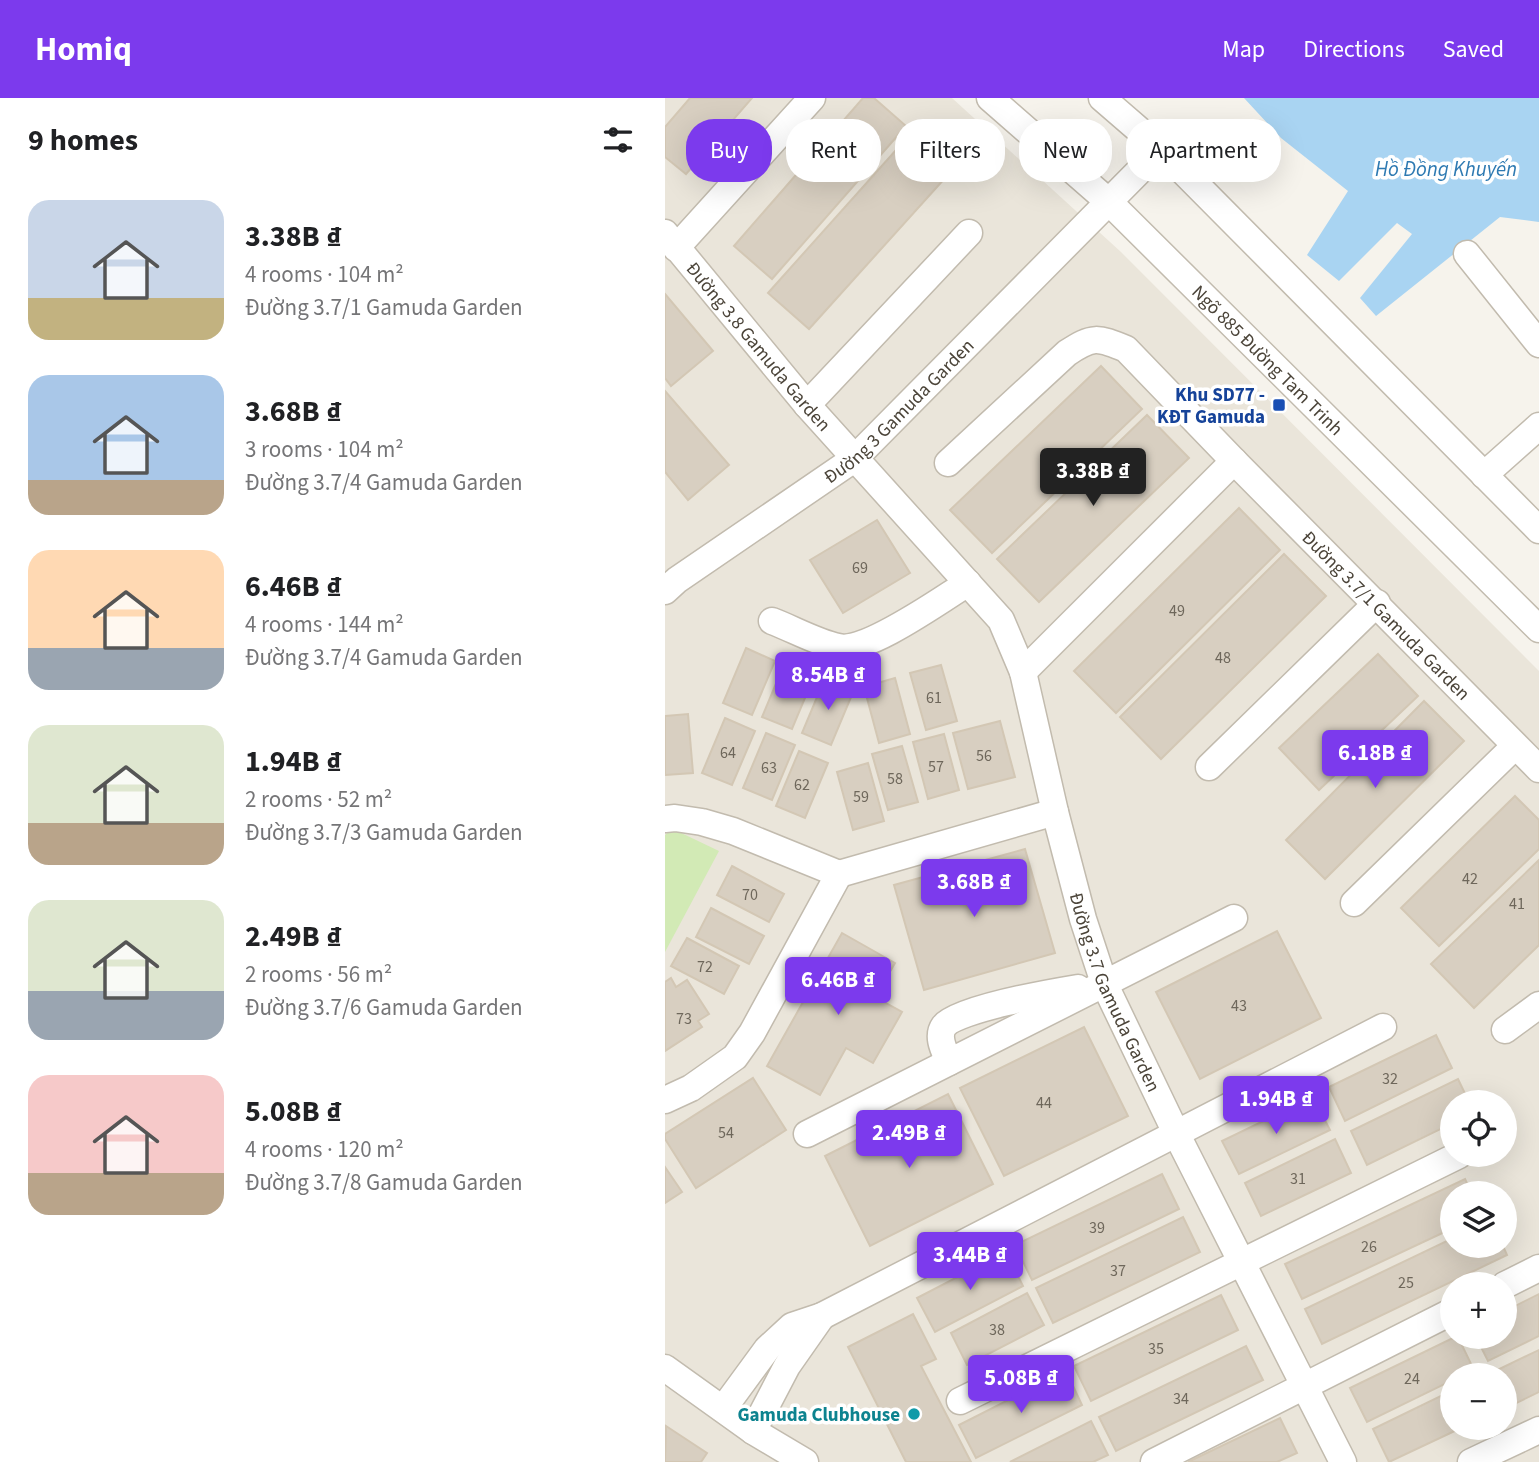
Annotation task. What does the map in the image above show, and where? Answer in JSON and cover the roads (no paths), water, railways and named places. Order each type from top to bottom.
[{"type":"street","points":[[671,240],[812,98]]},
{"type":"street","name":"Ngõ 885 Đường Tam Trinh","points":[[990,98],[1109,202],[1539,629]]},
{"type":"street","points":[[1102,98],[1126,119]]},
{"type":"street","name":"Đường 3 Gamuda Garden","points":[[665,591],[677,580],[854,459],[1129,182]]},
{"type":"street","points":[[1194,182],[1539,530]]},
{"type":"street","points":[[807,405],[969,233]]},
{"type":"street","name":"Đường 3.8 Gamuda Garden","points":[[671,240],[854,459]]},
{"type":"street","points":[[1467,254],[1539,344]]},
{"type":"street","name":"Đường 3.7/1 Gamuda Garden","points":[[948,463],[1066,353],[1088,339],[1108,341],[1126,349],[1539,769]]},
{"type":"street","points":[[1484,475],[1539,426]]},
{"type":"street","name":"Đường 3.7 Gamuda Garden","points":[[854,459],[1001,620],[1023,672],[1055,812],[1083,919],[1104,983],[1176,1133],[1343,1462]]},
{"type":"street","points":[[1023,672],[1234,461]]},
{"type":"street","points":[[772,621],[839,648],[859,647],[968,583]]},
{"type":"street","points":[[1209,767],[1377,603]]},
{"type":"street","points":[[1354,903],[1515,746]]},
{"type":"street","points":[[665,819],[702,822],[733,831],[839,874],[1055,812]]},
{"type":"street","points":[[665,1100],[691,1088],[735,1057],[752,1033],[839,874]]},
{"type":"street","points":[[807,1134],[1234,918]]},
{"type":"street","points":[[950,1062],[942,1044],[941,1033],[945,1025],[959,1017],[1031,996],[1104,983]]},
{"type":"street","points":[[1505,1030],[1539,1005]]},
{"type":"street","points":[[723,1409],[767,1349],[792,1326],[822,1316],[1383,1027]]},
{"type":"street","points":[[960,1401],[1440,1164]]},
{"type":"street","points":[[1517,1279],[1539,1268]]},
{"type":"street","points":[[753,1431],[787,1366],[822,1316]]},
{"type":"street","points":[[1154,1462],[1440,1318]]},
{"type":"street","points":[[665,1368],[753,1431],[805,1462]]},
{"type":"street","points":[[1471,1462],[1539,1430]]},
{"type":"water","name":"Hồ Đồng Khuyến","points":[[1244,98],[1539,98],[1539,222],[1500,217],[1376,316],[1360,298],[1412,234],[1397,223],[1339,281],[1307,255],[1348,191],[1281,138],[1281,119],[1263,119]]},
{"type":"place","name":"Khu SD77 - KĐT Gamuda","points":[[1279,405]]},
{"type":"place","name":"Gamuda Clubhouse","points":[[914,1414]]}]
